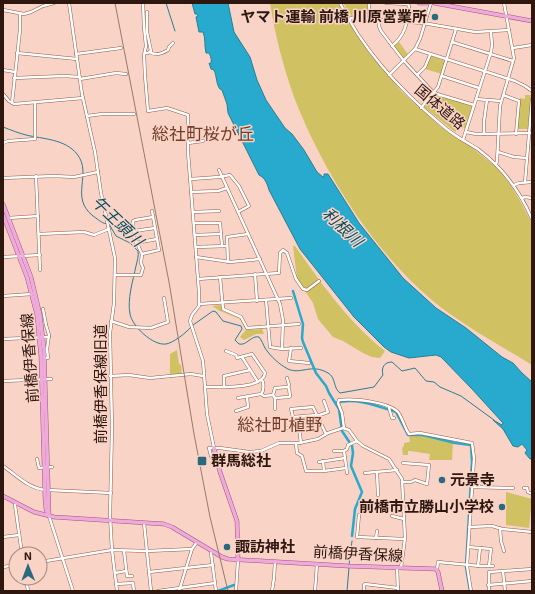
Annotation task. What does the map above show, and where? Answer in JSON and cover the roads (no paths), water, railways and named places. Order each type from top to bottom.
[{"type":"main road","points":[[419,3],[431,3],[532,22]]},
{"type":"main road","name":"前橋伊香保線","points":[[3,204],[5,217],[35,292],[40,315],[49,516],[60,518],[166,524],[225,559],[437,569]]},
{"type":"main road","name":"前橋伊香保線","points":[[21,256],[32,294],[41,337],[44,358],[43,379]]},
{"type":"main road","points":[[214,448],[220,472],[236,518],[238,529],[238,560]]},
{"type":"main road","points":[[3,496],[34,512],[49,516]]},
{"type":"main road","points":[[437,569],[442,591]]},
{"type":"street","points":[[3,10],[20,14],[28,13],[54,3]]},
{"type":"street","name":"前橋伊香保線旧道","points":[[69,3],[83,98],[98,172],[100,193],[114,253],[114,303],[110,333],[112,428],[110,520],[117,591]]},
{"type":"street","points":[[143,3],[148,112],[164,108],[188,114],[188,143],[199,304],[191,316],[191,324],[203,361],[203,376],[208,420],[214,448],[256,452],[263,451],[279,443],[301,443],[318,439],[326,434],[342,429],[350,430],[357,441],[367,448],[388,458],[397,470],[402,482],[404,539],[399,568],[398,589],[365,584],[364,591]]},
{"type":"street","name":"国体道路","points":[[340,3],[368,49],[411,99],[445,128],[480,151],[496,164],[514,185],[532,219]]},
{"type":"street","points":[[369,19],[370,3]]},
{"type":"street","points":[[386,3],[409,4],[407,21],[403,34],[392,46]]},
{"type":"street","points":[[389,74],[415,49],[420,39],[431,3]]},
{"type":"street","points":[[496,164],[500,134],[501,101],[513,61],[504,3]]},
{"type":"street","points":[[148,12],[147,32],[150,52]]},
{"type":"street","points":[[12,103],[20,30],[20,14]]},
{"type":"street","points":[[349,19],[407,21],[475,32],[509,30]]},
{"type":"street","points":[[379,19],[379,29],[404,61],[434,93],[474,105]]},
{"type":"street","points":[[421,108],[438,87],[456,29]]},
{"type":"street","points":[[463,140],[490,54],[492,45],[491,32]]},
{"type":"street","points":[[452,42],[513,61]]},
{"type":"street","points":[[145,53],[150,52],[154,54],[165,52],[173,43]]},
{"type":"street","points":[[512,48],[532,45]]},
{"type":"street","points":[[76,54],[121,48]]},
{"type":"street","points":[[415,49],[522,84],[532,91]]},
{"type":"street","points":[[17,53],[77,59]]},
{"type":"street","points":[[417,75],[425,67],[430,55]]},
{"type":"street","points":[[3,70],[15,72]]},
{"type":"street","points":[[14,78],[64,76],[80,78],[116,73],[126,74]]},
{"type":"street","points":[[442,76],[479,88]]},
{"type":"street","points":[[3,94],[12,103],[35,103],[83,98]]},
{"type":"street","points":[[503,95],[519,101],[516,134]]},
{"type":"street","points":[[525,182],[532,98]]},
{"type":"street","points":[[476,99],[501,101]]},
{"type":"street","points":[[484,134],[487,100]]},
{"type":"street","points":[[3,143],[8,141],[35,139],[35,103]]},
{"type":"street","points":[[87,116],[102,114],[134,114]]},
{"type":"street","points":[[466,132],[474,134],[530,134]]},
{"type":"street","points":[[188,143],[203,141]]},
{"type":"street","points":[[498,152],[514,157],[527,158]]},
{"type":"street","points":[[219,170],[278,299],[283,326],[282,349]]},
{"type":"street","points":[[3,178],[36,176],[80,177],[98,172]]},
{"type":"street","points":[[191,179],[230,175],[245,197],[249,207],[238,212]]},
{"type":"street","points":[[36,176],[40,270]]},
{"type":"street","points":[[514,185],[532,182]]},
{"type":"street","points":[[191,192],[218,191],[227,188]]},
{"type":"street","points":[[522,198],[532,198]]},
{"type":"street","points":[[142,254],[159,251],[152,211]]},
{"type":"street","points":[[193,212],[219,211]]},
{"type":"street","points":[[5,217],[38,216]]},
{"type":"street","points":[[115,275],[141,275],[143,270],[141,262],[142,254],[136,243],[134,220],[153,217]]},
{"type":"street","points":[[194,223],[219,223],[222,246]]},
{"type":"street","points":[[134,231],[155,228]]},
{"type":"street","points":[[39,234],[84,232],[94,235],[108,229]]},
{"type":"street","points":[[195,235],[221,234]]},
{"type":"street","points":[[228,262],[227,237],[248,234]]},
{"type":"street","points":[[136,243],[157,239]]},
{"type":"street","points":[[196,246],[227,246]]},
{"type":"street","points":[[198,278],[280,272],[280,253],[284,250],[297,281],[303,289],[307,289],[319,281]]},
{"type":"street","points":[[3,257],[40,255]]},
{"type":"street","points":[[196,257],[228,262],[260,259]]},
{"type":"street","points":[[254,274],[257,301]]},
{"type":"street","points":[[220,277],[224,310],[242,317],[248,328],[299,324]]},
{"type":"street","points":[[3,296],[32,294]]},
{"type":"street","points":[[111,321],[129,327],[152,327],[168,321],[164,298]]},
{"type":"street","points":[[199,304],[290,298]]},
{"type":"street","points":[[266,300],[270,347],[282,349],[301,348]]},
{"type":"street","points":[[43,309],[49,337],[47,349],[48,358],[44,358]]},
{"type":"street","points":[[3,338],[49,337]]},
{"type":"street","points":[[291,348],[289,361],[309,363]]},
{"type":"street","points":[[204,387],[239,386],[258,382],[265,376],[265,373],[253,354],[237,358],[236,355],[226,350]]},
{"type":"street","points":[[242,357],[258,382]]},
{"type":"street","points":[[224,387],[224,376],[250,370]]},
{"type":"street","points":[[110,376],[129,375],[150,378],[192,374],[203,376]]},
{"type":"street","points":[[238,398],[261,394],[264,396],[289,397],[289,385],[287,378]]},
{"type":"street","points":[[3,381],[52,379]]},
{"type":"street","points":[[261,394],[263,393],[262,380]]},
{"type":"street","points":[[275,409],[275,388],[288,387]]},
{"type":"street","points":[[236,411],[248,407],[247,396]]},
{"type":"street","points":[[342,429],[342,413],[338,403],[340,399],[368,401],[398,412],[409,434],[425,434],[472,444],[474,458],[467,572],[471,591]]},
{"type":"street","points":[[324,401],[328,412],[316,416],[292,417],[291,410],[313,407],[316,416],[326,434]]},
{"type":"street","points":[[389,408],[392,418],[394,418]]},
{"type":"street","points":[[307,416],[308,424]]},
{"type":"street","points":[[286,428],[299,427],[301,443]]},
{"type":"street","points":[[334,451],[347,450],[349,445],[357,441]]},
{"type":"street","points":[[296,444],[297,453],[302,456],[306,471],[324,471],[346,468]]},
{"type":"street","points":[[344,451],[346,473]]},
{"type":"street","points":[[319,462],[345,458]]},
{"type":"street","points":[[37,459],[38,467],[52,467]]},
{"type":"street","points":[[323,462],[324,471]]},
{"type":"street","points":[[402,482],[411,482],[415,480],[427,484],[429,465],[403,463]]},
{"type":"street","points":[[3,466],[32,487],[47,490],[111,493]]},
{"type":"street","points":[[365,473],[397,470]]},
{"type":"street","points":[[377,472],[378,495]]},
{"type":"street","points":[[472,487],[513,488]]},
{"type":"street","points":[[524,488],[527,488],[528,492],[532,494]]},
{"type":"street","points":[[16,503],[15,505],[21,546]]},
{"type":"street","points":[[360,515],[356,537],[404,539]]},
{"type":"street","points":[[49,516],[73,591]]},
{"type":"street","points":[[392,516],[404,519]]},
{"type":"street","points":[[144,522],[151,591]]},
{"type":"street","points":[[469,527],[492,526],[532,532]]},
{"type":"street","points":[[500,528],[501,541],[504,551]]},
{"type":"street","points":[[376,538],[377,530]]},
{"type":"street","points":[[3,537],[19,535]]},
{"type":"street","points":[[179,590],[192,549],[197,542]]},
{"type":"street","points":[[437,569],[438,562],[491,566],[491,550],[468,547]]},
{"type":"street","points":[[478,566],[480,548]]},
{"type":"street","points":[[48,561],[112,550],[146,551],[192,549]]},
{"type":"street","points":[[124,551],[127,576],[132,576]]},
{"type":"street","points":[[212,551],[216,591]]},
{"type":"street","points":[[236,591],[238,560]]},
{"type":"street","points":[[272,591],[275,562]]},
{"type":"street","points":[[315,591],[318,564]]},
{"type":"street","points":[[149,572],[213,565]]},
{"type":"street","points":[[489,591],[488,572],[532,569]]},
{"type":"street","points":[[115,573],[126,571]]},
{"type":"street","points":[[503,571],[504,591]]},
{"type":"street","points":[[488,585],[532,581]]},
{"type":"street","points":[[116,584],[133,583],[134,591]]},
{"type":"street","points":[[158,591],[179,590],[215,583]]},
{"type":"water","name":"利根川","points":[[192,3],[228,3],[234,32],[250,57],[257,80],[266,100],[285,128],[292,134],[304,150],[317,172],[323,177],[324,174],[328,174],[359,223],[403,278],[436,308],[466,328],[502,357],[513,363],[532,382],[532,459],[530,459],[525,453],[527,450],[522,444],[518,447],[513,446],[503,429],[493,420],[502,425],[503,423],[441,357],[436,355],[409,358],[391,352],[384,347],[354,317],[300,249],[269,190],[266,181],[259,175],[228,113],[227,104],[222,90],[217,83],[214,70],[211,69],[209,63],[211,63],[211,58],[209,53],[206,53],[204,35],[203,32],[199,32],[196,17],[198,16],[195,14]]},
{"type":"waterway","points":[[166,3],[175,31]]},
{"type":"waterway","name":"午王頭川","points":[[3,127],[23,134],[60,142],[72,149],[77,154],[83,169],[82,193],[86,209],[101,222],[109,224],[116,236],[130,243],[138,251],[129,308],[132,319],[139,329],[149,339],[161,344],[166,344],[172,342],[191,327]]},
{"type":"waterway","points":[[293,291],[303,324],[303,342],[316,373],[326,386],[339,409],[342,431],[352,446],[353,453],[351,466],[362,492],[355,509],[352,536]]},
{"type":"waterway","name":"午王頭川","points":[[193,325],[213,311],[216,312],[223,321],[241,326],[242,329],[235,340],[239,344],[259,337],[267,351],[282,365],[288,369],[297,371],[311,369],[322,370],[331,375],[336,388],[340,393],[374,387],[383,375],[382,370],[385,364],[389,362],[392,362],[402,371],[415,368],[426,381],[434,382],[440,387],[461,396],[494,420]]},
{"type":"waterway","points":[[336,403],[351,401],[381,407],[396,412],[408,435],[423,435],[455,443],[471,445],[472,462],[466,567],[470,591]]},
{"type":"waterway","points":[[349,565],[352,541]]},
{"type":"waterway","points":[[347,591],[349,568]]},
{"type":"waterway","points":[[218,591],[234,585]]},
{"type":"railway","points":[[115,3],[169,282],[194,434],[210,517],[228,591]]},
{"type":"place","name":"ヤマト運輸 前橋 川原営業所","points":[[435,17]]},
{"type":"place","name":"群馬総社","points":[[202,461]]},
{"type":"place","name":"元景寺","points":[[442,480]]},
{"type":"place","name":"前橋市立勝山小学校","points":[[502,507]]},
{"type":"place","name":"諏訪神社","points":[[227,547]]},
{"type":"district","name":"総社町桜が丘","points":[[203,134]]},
{"type":"district","name":"総社町植野","points":[[280,425]]}]
